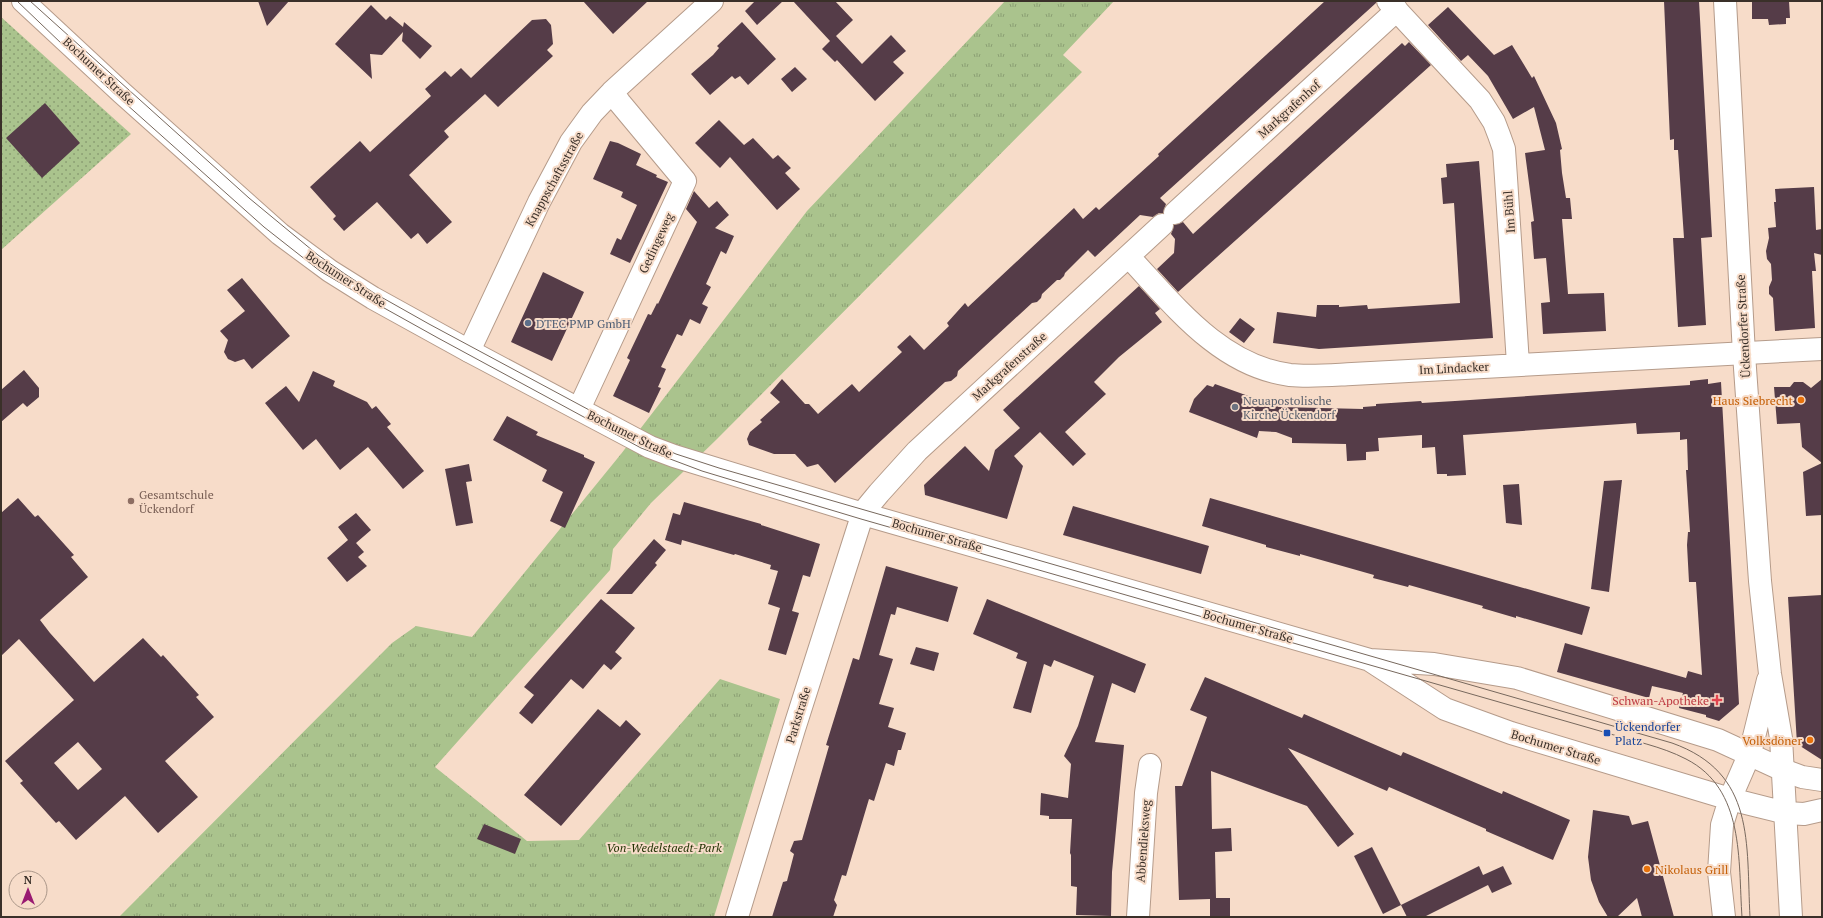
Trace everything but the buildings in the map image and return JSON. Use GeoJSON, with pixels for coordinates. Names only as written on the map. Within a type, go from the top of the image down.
{"type":"FeatureCollection","features":[{"type":"Feature","properties":{"kind":"main road","name":"Bochumer Straße"},"geometry":{"type":"LineString","coordinates":[[23,1],[122,93],[280,234],[330,271],[348,283],[469,351],[650,447],[674,456],[863,514],[1370,660],[1434,664],[1517,678],[1718,740],[1750,753],[1783,770],[1822,780]]}},
{"type":"Feature","properties":{"kind":"main road","name":"Knappschaftsstraße"},"geometry":{"type":"LineString","coordinates":[[469,351],[539,202],[571,142],[592,113],[612,92],[712,1]]}},
{"type":"Feature","properties":{"kind":"main road","name":"Ückendorfer Straße"},"geometry":{"type":"LineString","coordinates":[[1725,1],[1744,354],[1760,581],[1770,674],[1781,738],[1786,813]]}},
{"type":"Feature","properties":{"kind":"main road","name":"Markgrafenhof"},"geometry":{"type":"LineString","coordinates":[[1173,216],[1392,6],[1457,74]]}},
{"type":"Feature","properties":{"kind":"main road","name":"Im Bühl"},"geometry":{"type":"LineString","coordinates":[[1457,74],[1480,100],[1494,122],[1504,149],[1518,364]]}},
{"type":"Feature","properties":{"kind":"main road","name":"Gedingeweg"},"geometry":{"type":"LineString","coordinates":[[579,409],[684,181],[612,92]]}},
{"type":"Feature","properties":{"kind":"main road","name":"Markgrafenstraße"},"geometry":{"type":"LineString","coordinates":[[863,514],[896,473],[917,451],[1173,216]]}},
{"type":"Feature","properties":{"kind":"main road","name":"Im Lindacker"},"geometry":{"type":"LineString","coordinates":[[1129,257],[1190,323],[1232,355],[1268,370],[1298,376],[1822,349]]}},
{"type":"Feature","properties":{"kind":"main road","name":"Parkstraße"},"geometry":{"type":"LineString","coordinates":[[737,917],[794,729],[863,514]]}},
{"type":"Feature","properties":{"kind":"main road","name":"Bochumer Straße"},"geometry":{"type":"LineString","coordinates":[[1370,660],[1445,709],[1547,745],[1730,799]]}},
{"type":"Feature","properties":{"kind":"main road","name":"Ückendorfer Straße"},"geometry":{"type":"LineString","coordinates":[[1730,799],[1750,753],[1770,674]]}},
{"type":"Feature","properties":{"kind":"main road","name":"Abbendieksweg"},"geometry":{"type":"LineString","coordinates":[[1138,917],[1146,793],[1150,765]]}},
{"type":"Feature","properties":{"kind":"main road"},"geometry":{"type":"LineString","coordinates":[[1724,917],[1719,872],[1719,853],[1722,825],[1730,799],[1786,813],[1804,814],[1822,810]]}},
{"type":"Feature","properties":{"kind":"main road"},"geometry":{"type":"LineString","coordinates":[[1786,813],[1791,917]]}},
{"type":"Feature","properties":{"kind":"green space","name":"Von-Wedelstaedt-Park"},"geometry":{"type":"Polygon","coordinates":[[[1005,1],[1114,1],[1063,55],[1082,72],[717,439],[651,503],[613,549],[610,570],[435,767],[527,841],[579,840],[720,679],[780,699],[714,917],[119,917],[392,643],[416,626],[472,637],[621,454],[807,211],[1005,1]]]}},
{"type":"Feature","properties":{"kind":"green space"},"geometry":{"type":"Polygon","coordinates":[[[1,17],[131,134],[1,250],[1,17]]]}},
{"type":"Feature","properties":{"kind":"tram line"},"geometry":{"type":"LineString","coordinates":[[17,1],[107,87],[264,227],[320,271],[438,338],[641,448],[702,471],[861,519],[1647,744],[1686,759],[1705,772],[1719,788],[1729,807],[1735,828],[1738,850],[1742,917]]}},
{"type":"Feature","properties":{"kind":"tram line"},"geometry":{"type":"LineString","coordinates":[[30,1],[249,198],[318,255],[374,293],[647,441],[676,454],[719,468],[1672,743],[1699,756],[1719,772],[1733,792],[1741,814],[1746,837],[1750,917]]}},
{"type":"Feature","properties":{"kind":"place","name":"DTEC PMP GmbH"},"geometry":{"type":"Point","coordinates":[528,323]}},
{"type":"Feature","properties":{"kind":"place","name":"Haus Siebrecht"},"geometry":{"type":"Point","coordinates":[1801,400]}},
{"type":"Feature","properties":{"kind":"place","name":"Neuapostolische Kirche Ückendorf"},"geometry":{"type":"Point","coordinates":[1235,407]}},
{"type":"Feature","properties":{"kind":"place","name":"Gesamtschule Ückendorf"},"geometry":{"type":"Point","coordinates":[131,501]}},
{"type":"Feature","properties":{"kind":"place","name":"Schwan-Apotheke"},"geometry":{"type":"Point","coordinates":[1717,700]}},
{"type":"Feature","properties":{"kind":"place","name":"Ückendorfer Platz"},"geometry":{"type":"Point","coordinates":[1607,733]}},
{"type":"Feature","properties":{"kind":"place","name":"Volksdöner"},"geometry":{"type":"Point","coordinates":[1810,740]}},
{"type":"Feature","properties":{"kind":"place","name":"Nikolaus Grill"},"geometry":{"type":"Point","coordinates":[1647,869]}}]}
